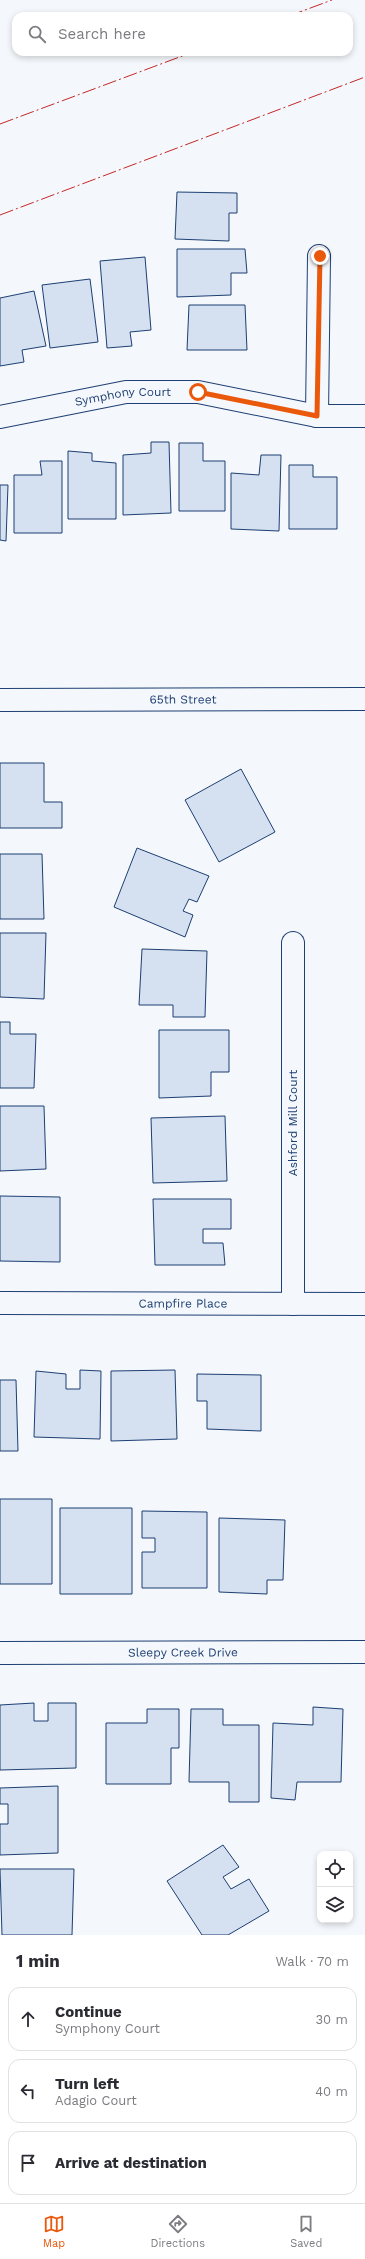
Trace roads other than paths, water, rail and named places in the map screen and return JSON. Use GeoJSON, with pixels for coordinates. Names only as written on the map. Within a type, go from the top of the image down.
{"type":"FeatureCollection","features":[{"type":"Feature","properties":{"kind":"street"},"geometry":{"type":"LineString","coordinates":[[317,416],[320,256]]}},
{"type":"Feature","properties":{"kind":"street","name":"Symphony Court"},"geometry":{"type":"LineString","coordinates":[[0,417],[126,392],[198,392],[317,416],[365,416]]}},
{"type":"Feature","properties":{"kind":"street","name":"65th Street"},"geometry":{"type":"LineString","coordinates":[[0,700],[365,699]]}},
{"type":"Feature","properties":{"kind":"street","name":"Ashford Mill Court"},"geometry":{"type":"LineString","coordinates":[[294,943],[294,1304]]}},
{"type":"Feature","properties":{"kind":"street","name":"Campfire Place"},"geometry":{"type":"LineString","coordinates":[[0,1303],[365,1304]]}},
{"type":"Feature","properties":{"kind":"street","name":"Sleepy Creek Drive"},"geometry":{"type":"LineString","coordinates":[[0,1653],[365,1652]]}}]}
